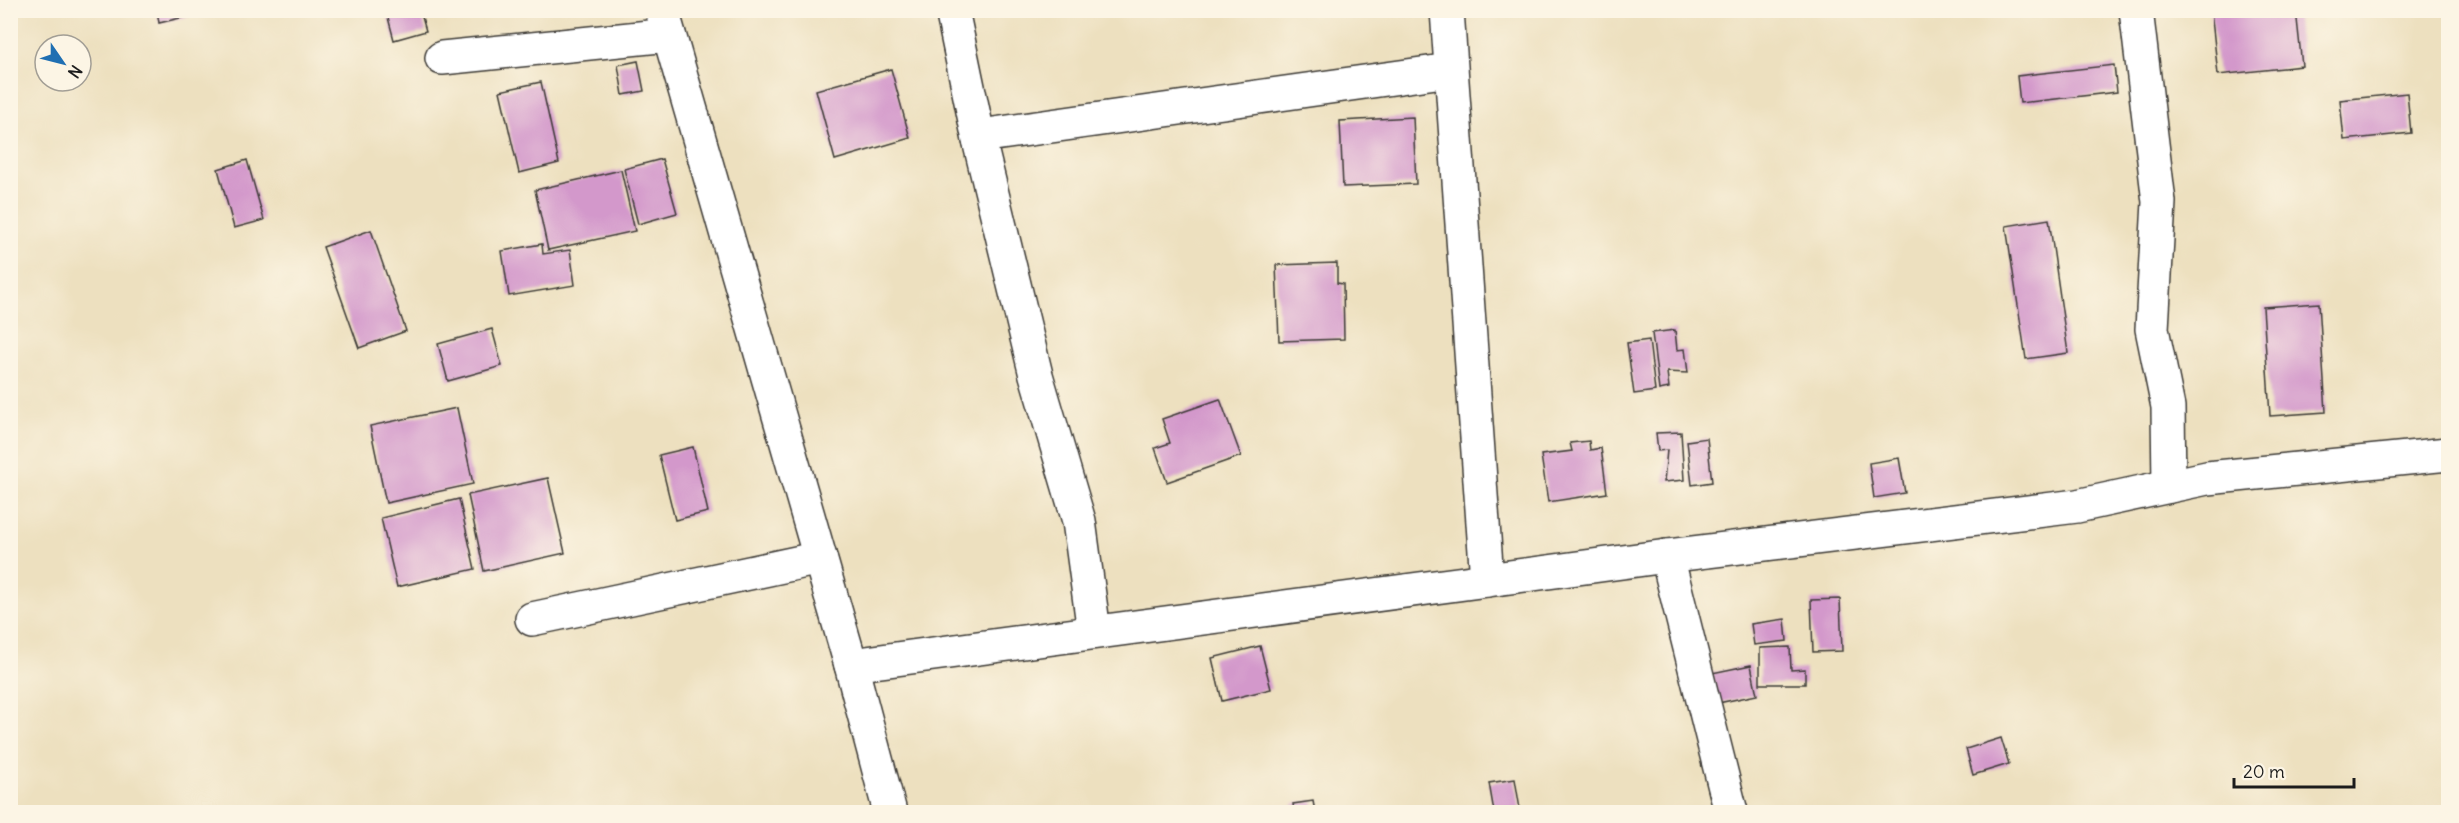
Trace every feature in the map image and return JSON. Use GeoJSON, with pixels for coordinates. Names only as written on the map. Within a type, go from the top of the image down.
{"type":"FeatureCollection","features":[{"type":"Feature","properties":{"kind":"street"},"geometry":{"type":"LineString","coordinates":[[952,10],[979,140],[1036,375],[1080,521],[1094,632]]}},
{"type":"Feature","properties":{"kind":"street"},"geometry":{"type":"LineString","coordinates":[[1448,10],[1450,70],[1487,580]]}},
{"type":"Feature","properties":{"kind":"street"},"geometry":{"type":"LineString","coordinates":[[2136,10],[2159,202],[2152,329],[2168,407],[2169,486]]}},
{"type":"Feature","properties":{"kind":"street"},"geometry":{"type":"LineString","coordinates":[[442,58],[666,23],[851,665],[890,813]]}},
{"type":"Feature","properties":{"kind":"street"},"geometry":{"type":"LineString","coordinates":[[979,140],[994,134],[1450,70]]}},
{"type":"Feature","properties":{"kind":"street"},"geometry":{"type":"LineString","coordinates":[[851,665],[1667,556],[2078,506],[2207,478],[2448,454]]}},
{"type":"Feature","properties":{"kind":"street"},"geometry":{"type":"LineString","coordinates":[[1667,556],[1731,813]]}},
{"type":"Feature","properties":{"kind":"street"},"geometry":{"type":"LineString","coordinates":[[532,619],[820,558]]}},
{"type":"Feature","properties":{"kind":"building"},"geometry":{"type":"Polygon","coordinates":[[[157,10],[210,10],[210,11],[159,23],[157,10]]]}},
{"type":"Feature","properties":{"kind":"building"},"geometry":{"type":"Polygon","coordinates":[[[386,10],[420,10],[426,31],[394,40],[386,10]]]}},
{"type":"Feature","properties":{"kind":"building"},"geometry":{"type":"Polygon","coordinates":[[[2211,10],[2296,10],[2302,66],[2218,75],[2211,10]]]}},
{"type":"Feature","properties":{"kind":"building"},"geometry":{"type":"Polygon","coordinates":[[[638,61],[644,91],[623,95],[618,65],[638,61]]]}},
{"type":"Feature","properties":{"kind":"building"},"geometry":{"type":"Polygon","coordinates":[[[2114,65],[2117,92],[2020,103],[2017,76],[2114,65]]]}},
{"type":"Feature","properties":{"kind":"building"},"geometry":{"type":"Polygon","coordinates":[[[891,69],[910,138],[835,160],[816,90],[891,69]]]}},
{"type":"Feature","properties":{"kind":"building"},"geometry":{"type":"Polygon","coordinates":[[[541,82],[559,163],[519,173],[500,91],[541,82]]]}},
{"type":"Feature","properties":{"kind":"building"},"geometry":{"type":"Polygon","coordinates":[[[2407,93],[2411,133],[2344,140],[2340,100],[2407,93]]]}},
{"type":"Feature","properties":{"kind":"building"},"geometry":{"type":"Polygon","coordinates":[[[1413,117],[1416,184],[1343,187],[1340,121],[1413,117]]]}},
{"type":"Feature","properties":{"kind":"building"},"geometry":{"type":"Polygon","coordinates":[[[662,159],[677,213],[638,224],[624,169],[662,159]]]}},
{"type":"Feature","properties":{"kind":"building"},"geometry":{"type":"Polygon","coordinates":[[[247,160],[264,220],[234,228],[218,169],[247,160]]]}},
{"type":"Feature","properties":{"kind":"building"},"geometry":{"type":"Polygon","coordinates":[[[621,170],[635,231],[548,250],[535,190],[621,170]]]}},
{"type":"Feature","properties":{"kind":"building"},"geometry":{"type":"Polygon","coordinates":[[[2049,219],[2068,353],[2026,359],[2006,226],[2049,219]]]}},
{"type":"Feature","properties":{"kind":"building"},"geometry":{"type":"Polygon","coordinates":[[[371,230],[406,331],[359,348],[323,247],[371,230]]]}},
{"type":"Feature","properties":{"kind":"building"},"geometry":{"type":"Polygon","coordinates":[[[542,244],[543,254],[570,250],[575,285],[509,296],[502,251],[542,244]]]}},
{"type":"Feature","properties":{"kind":"building"},"geometry":{"type":"Polygon","coordinates":[[[1337,263],[1337,283],[1343,284],[1344,339],[1279,341],[1276,265],[1337,263]]]}},
{"type":"Feature","properties":{"kind":"building"},"geometry":{"type":"Polygon","coordinates":[[[2319,303],[2326,412],[2270,416],[2263,307],[2319,303]]]}},
{"type":"Feature","properties":{"kind":"building"},"geometry":{"type":"Polygon","coordinates":[[[492,329],[502,366],[448,381],[438,344],[492,329]]]}},
{"type":"Feature","properties":{"kind":"building"},"geometry":{"type":"Polygon","coordinates":[[[1675,330],[1677,350],[1685,349],[1688,373],[1667,372],[1669,388],[1659,390],[1652,333],[1675,330]]]}},
{"type":"Feature","properties":{"kind":"building"},"geometry":{"type":"Polygon","coordinates":[[[1649,340],[1655,391],[1634,394],[1627,343],[1649,340]]]}},
{"type":"Feature","properties":{"kind":"building"},"geometry":{"type":"Polygon","coordinates":[[[1220,399],[1241,456],[1167,482],[1155,448],[1170,443],[1162,419],[1220,399]]]}},
{"type":"Feature","properties":{"kind":"building"},"geometry":{"type":"Polygon","coordinates":[[[457,408],[473,484],[386,503],[370,426],[457,408]]]}},
{"type":"Feature","properties":{"kind":"building"},"geometry":{"type":"Polygon","coordinates":[[[1681,432],[1684,480],[1664,482],[1667,450],[1658,451],[1656,433],[1681,432]]]}},
{"type":"Feature","properties":{"kind":"building"},"geometry":{"type":"Polygon","coordinates":[[[1707,438],[1712,482],[1692,485],[1687,441],[1707,438]]]}},
{"type":"Feature","properties":{"kind":"building"},"geometry":{"type":"Polygon","coordinates":[[[1589,441],[1590,450],[1601,448],[1607,493],[1548,502],[1541,455],[1572,451],[1570,443],[1589,441]]]}},
{"type":"Feature","properties":{"kind":"building"},"geometry":{"type":"Polygon","coordinates":[[[693,447],[708,512],[675,520],[659,455],[693,447]]]}},
{"type":"Feature","properties":{"kind":"building"},"geometry":{"type":"Polygon","coordinates":[[[1899,458],[1905,493],[1874,498],[1869,463],[1899,458]]]}},
{"type":"Feature","properties":{"kind":"building"},"geometry":{"type":"Polygon","coordinates":[[[548,478],[565,553],[484,571],[468,495],[548,478]]]}},
{"type":"Feature","properties":{"kind":"building"},"geometry":{"type":"Polygon","coordinates":[[[459,499],[475,569],[397,587],[381,518],[459,499]]]}},
{"type":"Feature","properties":{"kind":"building"},"geometry":{"type":"Polygon","coordinates":[[[1840,599],[1842,651],[1813,652],[1811,600],[1840,599]]]}},
{"type":"Feature","properties":{"kind":"building"},"geometry":{"type":"Polygon","coordinates":[[[1785,619],[1787,641],[1754,645],[1751,624],[1785,619]]]}},
{"type":"Feature","properties":{"kind":"building"},"geometry":{"type":"Polygon","coordinates":[[[1260,646],[1271,689],[1222,701],[1212,658],[1260,646]]]}},
{"type":"Feature","properties":{"kind":"building"},"geometry":{"type":"Polygon","coordinates":[[[1790,647],[1791,670],[1805,669],[1805,684],[1760,684],[1760,648],[1790,647]]]}},
{"type":"Feature","properties":{"kind":"building"},"geometry":{"type":"Polygon","coordinates":[[[1751,665],[1757,695],[1718,703],[1712,673],[1751,665]]]}},
{"type":"Feature","properties":{"kind":"building"},"geometry":{"type":"Polygon","coordinates":[[[2001,738],[2009,764],[1973,775],[1966,749],[2001,738]]]}},
{"type":"Feature","properties":{"kind":"building"},"geometry":{"type":"Polygon","coordinates":[[[1515,779],[1520,809],[1494,812],[1489,783],[1515,779]]]}},
{"type":"Feature","properties":{"kind":"building"},"geometry":{"type":"Polygon","coordinates":[[[1313,801],[1315,812],[1294,812],[1293,804],[1313,801]]]}}]}
